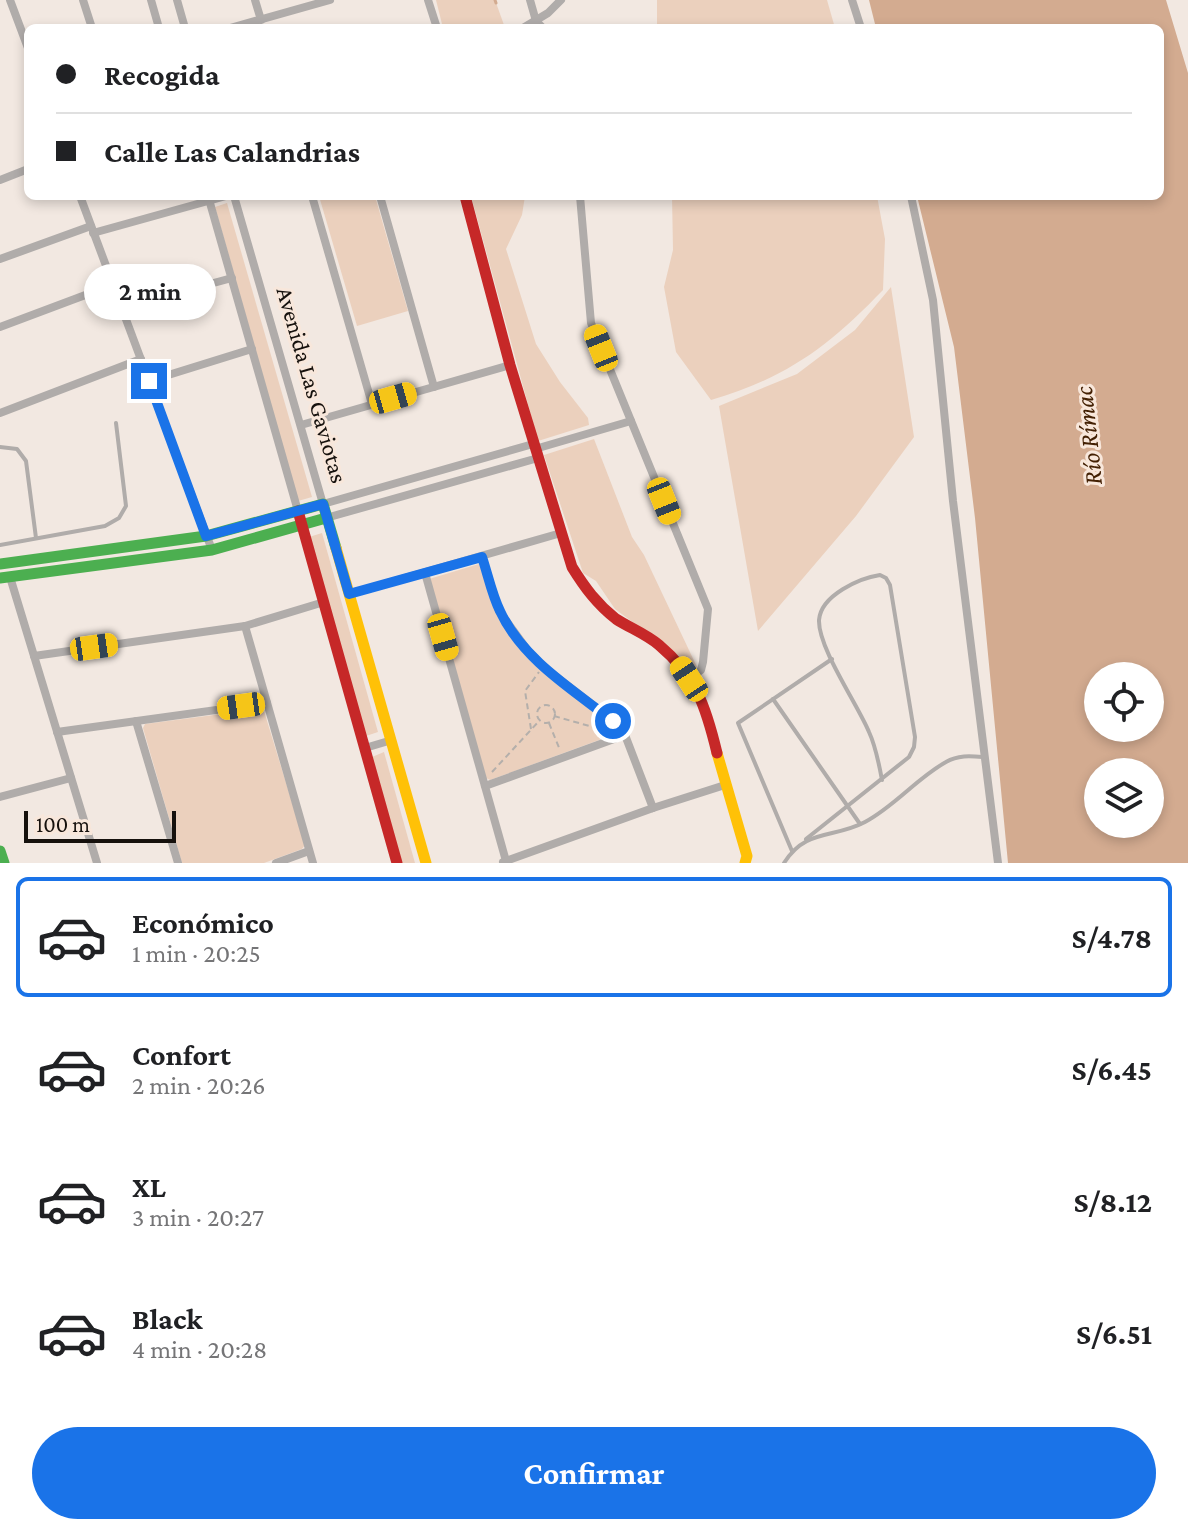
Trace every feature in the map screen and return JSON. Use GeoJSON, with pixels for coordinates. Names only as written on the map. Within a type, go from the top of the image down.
{"type":"FeatureCollection","features":[{"type":"Feature","properties":{"kind":"street"},"geometry":{"type":"LineString","coordinates":[[10,0],[24,37]]}},
{"type":"Feature","properties":{"kind":"street"},"geometry":{"type":"LineString","coordinates":[[83,0],[91,24]]}},
{"type":"Feature","properties":{"kind":"street"},"geometry":{"type":"LineString","coordinates":[[151,0],[158,24]]}},
{"type":"Feature","properties":{"kind":"street"},"geometry":{"type":"LineString","coordinates":[[177,0],[184,24]]}},
{"type":"Feature","properties":{"kind":"street"},"geometry":{"type":"LineString","coordinates":[[255,0],[261,20]]}},
{"type":"Feature","properties":{"kind":"street"},"geometry":{"type":"LineString","coordinates":[[246,24],[330,0]]}},
{"type":"Feature","properties":{"kind":"street"},"geometry":{"type":"LineString","coordinates":[[428,0],[436,24]]}},
{"type":"Feature","properties":{"kind":"street"},"geometry":{"type":"LineString","coordinates":[[530,0],[540,24]]}},
{"type":"Feature","properties":{"kind":"street"},"geometry":{"type":"LineString","coordinates":[[541,24],[561,0]]}},
{"type":"Feature","properties":{"kind":"street"},"geometry":{"type":"LineString","coordinates":[[852,0],[860,24]]}},
{"type":"Feature","properties":{"kind":"street"},"geometry":{"type":"LineString","coordinates":[[0,180],[24,171]]}},
{"type":"Feature","properties":{"kind":"street"},"geometry":{"type":"LineString","coordinates":[[81,200],[212,550]]}},
{"type":"Feature","properties":{"kind":"street"},"geometry":{"type":"LineString","coordinates":[[0,259],[92,229],[201,200]]}},
{"type":"Feature","properties":{"kind":"street","name":"Avenida Las Gaviotas"},"geometry":{"type":"LineString","coordinates":[[210,200],[397,863]]}},
{"type":"Feature","properties":{"kind":"street","name":"Avenida Las Gaviotas"},"geometry":{"type":"LineString","coordinates":[[235,200],[426,863]]}},
{"type":"Feature","properties":{"kind":"street"},"geometry":{"type":"LineString","coordinates":[[313,200],[372,404]]}},
{"type":"Feature","properties":{"kind":"street"},"geometry":{"type":"LineString","coordinates":[[381,200],[434,387]]}},
{"type":"Feature","properties":{"kind":"street"},"geometry":{"type":"LineString","coordinates":[[466,200],[510,365],[572,567],[589,595],[617,619],[657,643],[679,664],[706,706],[725,785],[747,856],[745,863]]}},
{"type":"Feature","properties":{"kind":"street"},"geometry":{"type":"LineString","coordinates":[[580,200],[591,323],[708,609],[701,670],[689,679]]}},
{"type":"Feature","properties":{"kind":"street"},"geometry":{"type":"LineString","coordinates":[[912,200],[933,300],[953,501],[998,863]]}},
{"type":"Feature","properties":{"kind":"street"},"geometry":{"type":"LineString","coordinates":[[121,308],[232,278]]}},
{"type":"Feature","properties":{"kind":"street"},"geometry":{"type":"LineString","coordinates":[[0,327],[112,285]]}},
{"type":"Feature","properties":{"kind":"street"},"geometry":{"type":"LineString","coordinates":[[149,381],[252,349]]}},
{"type":"Feature","properties":{"kind":"street"},"geometry":{"type":"LineString","coordinates":[[0,413],[141,359]]}},
{"type":"Feature","properties":{"kind":"street"},"geometry":{"type":"LineString","coordinates":[[301,425],[510,365]]}},
{"type":"Feature","properties":{"kind":"street"},"geometry":{"type":"LineString","coordinates":[[97,863],[34,656],[5,578],[212,550],[326,518],[631,421]]}},
{"type":"Feature","properties":{"kind":"street"},"geometry":{"type":"LineString","coordinates":[[0,564],[206,536],[535,450]]}},
{"type":"Feature","properties":{"kind":"street"},"geometry":{"type":"LineString","coordinates":[[349,594],[561,533]]}},
{"type":"Feature","properties":{"kind":"street"},"geometry":{"type":"LineString","coordinates":[[482,557],[499,611],[511,630],[545,668],[616,723],[625,735],[653,808]]}},
{"type":"Feature","properties":{"kind":"street"},"geometry":{"type":"LineString","coordinates":[[425,573],[504,862],[725,785]]}},
{"type":"Feature","properties":{"kind":"street"},"geometry":{"type":"LineString","coordinates":[[34,656],[245,626],[324,602]]}},
{"type":"Feature","properties":{"kind":"street"},"geometry":{"type":"LineString","coordinates":[[245,626],[313,863]]}},
{"type":"Feature","properties":{"kind":"street"},"geometry":{"type":"LineString","coordinates":[[57,732],[267,703]]}},
{"type":"Feature","properties":{"kind":"street"},"geometry":{"type":"LineString","coordinates":[[136,721],[178,863]]}},
{"type":"Feature","properties":{"kind":"street"},"geometry":{"type":"LineString","coordinates":[[485,786],[625,735]]}},
{"type":"Feature","properties":{"kind":"street"},"geometry":{"type":"LineString","coordinates":[[365,748],[392,740]]}},
{"type":"Feature","properties":{"kind":"street"},"geometry":{"type":"LineString","coordinates":[[0,797],[71,778]]}},
{"type":"Feature","properties":{"kind":"street"},"geometry":{"type":"LineString","coordinates":[[0,851],[4,863]]}},
{"type":"Feature","properties":{"kind":"street"},"geometry":{"type":"LineString","coordinates":[[276,863],[309,851]]}},
{"type":"Feature","properties":{"kind":"lane"},"geometry":{"type":"LineString","coordinates":[[0,545],[105,526],[119,518],[126,506],[116,423]]}},
{"type":"Feature","properties":{"kind":"lane"},"geometry":{"type":"LineString","coordinates":[[0,447],[17,449],[26,461],[36,538]]}},
{"type":"Feature","properties":{"kind":"lane"},"geometry":{"type":"LineString","coordinates":[[784,863],[806,839],[882,780],[909,757],[914,747],[915,737],[890,585],[880,575],[870,577],[828,601],[819,619],[820,630],[832,659],[870,733],[882,780]]}},
{"type":"Feature","properties":{"kind":"lane"},"geometry":{"type":"LineString","coordinates":[[792,851],[738,723],[832,659]]}},
{"type":"Feature","properties":{"kind":"lane"},"geometry":{"type":"LineString","coordinates":[[773,699],[860,824]]}},
{"type":"Feature","properties":{"kind":"lane"},"geometry":{"type":"LineString","coordinates":[[806,839],[860,824],[945,762],[964,756],[985,757]]}},
{"type":"Feature","properties":{"kind":"path"},"geometry":{"type":"LineString","coordinates":[[531,730],[525,691],[539,672]]}},
{"type":"Feature","properties":{"kind":"path"},"geometry":{"type":"LineString","coordinates":[[540,720],[537,711],[545,705],[553,710],[554,716],[549,722]]}},
{"type":"Feature","properties":{"kind":"path"},"geometry":{"type":"LineString","coordinates":[[554,716],[609,731]]}},
{"type":"Feature","properties":{"kind":"path"},"geometry":{"type":"LineString","coordinates":[[488,775],[540,720]]}},
{"type":"Feature","properties":{"kind":"path"},"geometry":{"type":"LineString","coordinates":[[540,720],[549,722]]}},
{"type":"Feature","properties":{"kind":"path"},"geometry":{"type":"LineString","coordinates":[[549,722],[560,751]]}},
{"type":"Feature","properties":{"kind":"shaded area"},"geometry":{"type":"Polygon","coordinates":[[[436,0],[495,0],[504,24],[442,24],[436,0]]]}},
{"type":"Feature","properties":{"kind":"shaded area"},"geometry":{"type":"Polygon","coordinates":[[[657,0],[827,0],[834,24],[657,24],[657,0]]]}},
{"type":"Feature","properties":{"kind":"shaded area"},"geometry":{"type":"Polygon","coordinates":[[[320,200],[376,200],[408,311],[357,326],[320,200]]]}},
{"type":"Feature","properties":{"kind":"shaded area"},"geometry":{"type":"Polygon","coordinates":[[[472,200],[524,200],[522,215],[506,249],[536,344],[588,418],[589,425],[538,441],[472,200]]]}},
{"type":"Feature","properties":{"kind":"shaded area"},"geometry":{"type":"Polygon","coordinates":[[[672,200],[878,200],[885,239],[883,290],[844,328],[805,358],[763,381],[711,400],[676,352],[664,287],[673,250],[672,200]]]}},
{"type":"Feature","properties":{"kind":"shaded area"},"geometry":{"type":"Polygon","coordinates":[[[227,203],[312,497],[298,501],[215,207],[227,203]]]}},
{"type":"Feature","properties":{"kind":"shaded area"},"geometry":{"type":"Polygon","coordinates":[[[891,287],[914,437],[856,516],[758,631],[719,406],[797,374],[855,330],[891,287]]]}},
{"type":"Feature","properties":{"kind":"shaded area"},"geometry":{"type":"Polygon","coordinates":[[[594,439],[632,537],[644,555],[697,667],[689,673],[658,641],[615,609],[596,581],[583,573],[544,455],[594,439]]]}},
{"type":"Feature","properties":{"kind":"shaded area"},"geometry":{"type":"Polygon","coordinates":[[[322,533],[378,732],[366,736],[309,537],[322,533]]]}},
{"type":"Feature","properties":{"kind":"shaded area"},"geometry":{"type":"Polygon","coordinates":[[[479,564],[500,620],[514,642],[552,680],[609,723],[613,732],[610,736],[490,780],[486,778],[429,579],[479,564]]]}},
{"type":"Feature","properties":{"kind":"shaded area"},"geometry":{"type":"Polygon","coordinates":[[[260,709],[264,711],[305,845],[302,849],[264,863],[182,863],[143,728],[145,724],[260,709]]]}},
{"type":"Feature","properties":{"kind":"shaded area"},"geometry":{"type":"Polygon","coordinates":[[[384,752],[415,863],[402,863],[372,757],[384,752]]]}},
{"type":"Feature","properties":{"kind":"water","name":"Río Rímac"},"geometry":{"type":"Polygon","coordinates":[[[869,0],[1166,0],[1188,73],[1188,863],[1008,863],[975,518],[954,347],[918,200],[1164,200],[1164,24],[875,24],[869,0]]]}},
{"type":"Feature","properties":{"kind":"traffic: fast"},"geometry":{"type":"LineString","coordinates":[[0,564],[206,536],[323,504],[336,548]]}},
{"type":"Feature","properties":{"kind":"traffic: fast"},"geometry":{"type":"LineString","coordinates":[[0,578],[212,550],[326,518]]}},
{"type":"Feature","properties":{"kind":"traffic: fast"},"geometry":{"type":"LineString","coordinates":[[0,851],[4,863]]}},
{"type":"Feature","properties":{"kind":"traffic: slow"},"geometry":{"type":"LineString","coordinates":[[336,548],[426,863]]}},
{"type":"Feature","properties":{"kind":"traffic: slow"},"geometry":{"type":"LineString","coordinates":[[717,753],[747,856],[745,863]]}},
{"type":"Feature","properties":{"kind":"traffic: jam"},"geometry":{"type":"LineString","coordinates":[[466,200],[510,365],[572,567],[609,613],[654,641],[682,668],[704,707],[717,753]]}},
{"type":"Feature","properties":{"kind":"traffic: jam"},"geometry":{"type":"LineString","coordinates":[[298,511],[397,863]]}},
{"type":"Feature","properties":{"kind":"route"},"geometry":{"type":"LineString","coordinates":[[149,381],[206,536],[323,504],[349,594],[482,557],[499,611],[511,630],[545,668],[613,721]]}}]}
